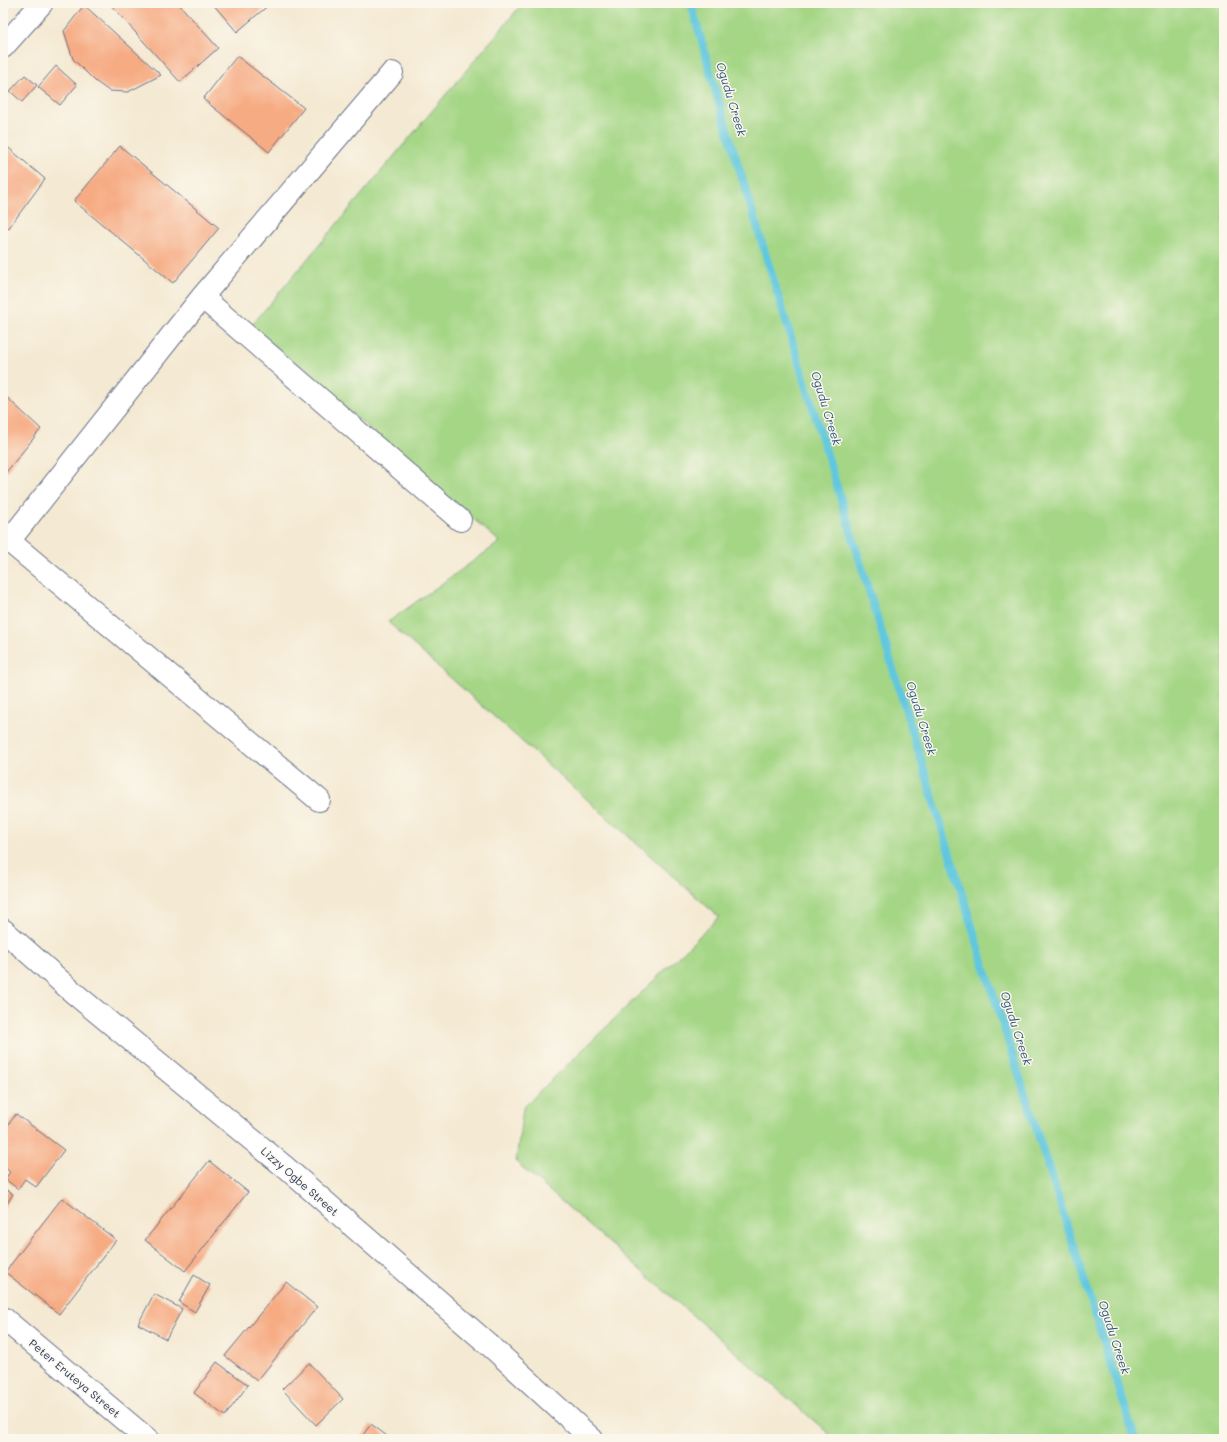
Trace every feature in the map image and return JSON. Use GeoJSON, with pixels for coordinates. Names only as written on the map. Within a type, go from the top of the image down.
{"type":"FeatureCollection","features":[{"type":"Feature","properties":{"kind":"street"},"geometry":{"type":"LineString","coordinates":[[3,47],[42,3]]}},
{"type":"Feature","properties":{"kind":"street"},"geometry":{"type":"LineString","coordinates":[[319,800],[6,539],[202,298],[392,73]]}},
{"type":"Feature","properties":{"kind":"street"},"geometry":{"type":"LineString","coordinates":[[202,298],[460,520]]}},
{"type":"Feature","properties":{"kind":"street","name":"Lizzy Ogbe Street"},"geometry":{"type":"LineString","coordinates":[[3,930],[75,994],[285,1167],[495,1350],[592,1439]]}},
{"type":"Feature","properties":{"kind":"street","name":"Peter Eruteya Street"},"geometry":{"type":"LineString","coordinates":[[3,1318],[147,1439]]}},
{"type":"Feature","properties":{"kind":"green space"},"geometry":{"type":"Polygon","coordinates":[[[523,3],[1224,3],[1224,1439],[835,1439],[516,1162],[523,1108],[719,917],[388,622],[500,542],[251,326],[523,3]]]}},
{"type":"Feature","properties":{"kind":"building"},"geometry":{"type":"Polygon","coordinates":[[[109,3],[178,3],[218,48],[180,82],[109,3]]]}},
{"type":"Feature","properties":{"kind":"building"},"geometry":{"type":"Polygon","coordinates":[[[212,3],[271,3],[237,32],[212,3]]]}},
{"type":"Feature","properties":{"kind":"building"},"geometry":{"type":"Polygon","coordinates":[[[84,5],[161,75],[128,92],[109,91],[95,81],[73,59],[64,31],[84,5]]]}},
{"type":"Feature","properties":{"kind":"building"},"geometry":{"type":"Polygon","coordinates":[[[237,56],[304,108],[269,152],[203,99],[237,56]]]}},
{"type":"Feature","properties":{"kind":"building"},"geometry":{"type":"Polygon","coordinates":[[[56,66],[77,85],[60,105],[38,87],[56,66]]]}},
{"type":"Feature","properties":{"kind":"building"},"geometry":{"type":"Polygon","coordinates":[[[25,75],[37,85],[22,102],[10,91],[25,75]]]}},
{"type":"Feature","properties":{"kind":"building"},"geometry":{"type":"Polygon","coordinates":[[[3,143],[45,179],[8,229],[3,224],[3,143]]]}},
{"type":"Feature","properties":{"kind":"building"},"geometry":{"type":"Polygon","coordinates":[[[120,146],[219,228],[173,283],[74,201],[120,146]]]}},
{"type":"Feature","properties":{"kind":"building"},"geometry":{"type":"Polygon","coordinates":[[[3,394],[41,429],[3,476],[3,394]]]}},
{"type":"Feature","properties":{"kind":"building"},"geometry":{"type":"Polygon","coordinates":[[[16,1114],[64,1150],[36,1187],[25,1179],[18,1189],[5,1179],[10,1172],[3,1166],[3,1132],[16,1114]]]}},
{"type":"Feature","properties":{"kind":"building"},"geometry":{"type":"Polygon","coordinates":[[[209,1161],[248,1192],[185,1271],[145,1240],[209,1161]]]}},
{"type":"Feature","properties":{"kind":"building"},"geometry":{"type":"Polygon","coordinates":[[[3,1188],[13,1194],[3,1210],[3,1188]]]}},
{"type":"Feature","properties":{"kind":"building"},"geometry":{"type":"Polygon","coordinates":[[[62,1198],[116,1240],[59,1314],[5,1272],[62,1198]]]}},
{"type":"Feature","properties":{"kind":"building"},"geometry":{"type":"Polygon","coordinates":[[[194,1275],[210,1285],[195,1312],[179,1302],[194,1275]]]}},
{"type":"Feature","properties":{"kind":"building"},"geometry":{"type":"Polygon","coordinates":[[[286,1282],[317,1307],[257,1381],[225,1356],[286,1282]]]}},
{"type":"Feature","properties":{"kind":"building"},"geometry":{"type":"Polygon","coordinates":[[[154,1294],[182,1309],[166,1339],[138,1324],[154,1294]]]}},
{"type":"Feature","properties":{"kind":"building"},"geometry":{"type":"Polygon","coordinates":[[[217,1362],[248,1385],[225,1416],[194,1393],[217,1362]]]}},
{"type":"Feature","properties":{"kind":"building"},"geometry":{"type":"Polygon","coordinates":[[[309,1363],[343,1399],[316,1425],[282,1389],[309,1363]]]}},
{"type":"Feature","properties":{"kind":"building"},"geometry":{"type":"Polygon","coordinates":[[[371,1424],[391,1439],[360,1439],[371,1424]]]}},
{"type":"Feature","properties":{"kind":"waterway","name":"Ogudu Creek"},"geometry":{"type":"LineString","coordinates":[[691,3],[716,93],[984,965],[1135,1439]]}}]}
